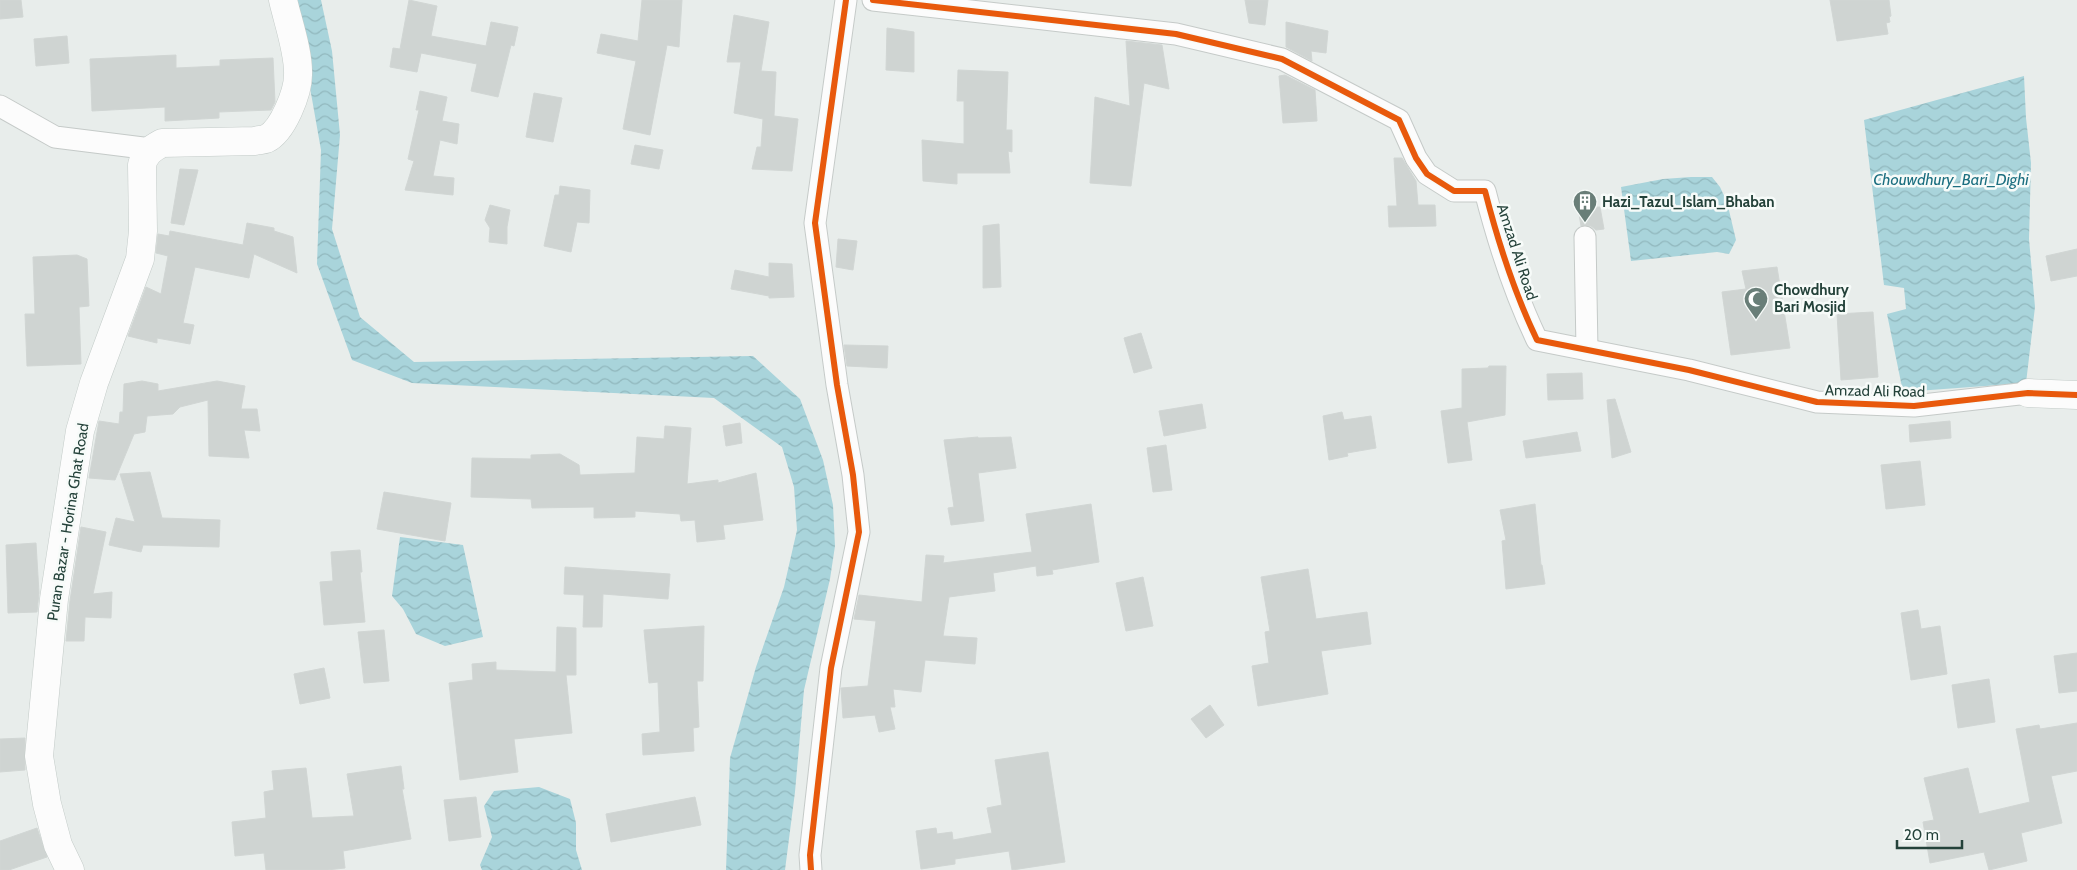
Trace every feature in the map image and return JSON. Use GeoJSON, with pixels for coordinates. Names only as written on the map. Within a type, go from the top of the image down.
{"type":"FeatureCollection","features":[{"type":"Feature","properties":{"kind":"main road"},"geometry":{"type":"LineString","coordinates":[[151,149],[162,144],[255,141],[267,139],[276,130],[286,116],[298,76],[296,58],[283,0]]}},
{"type":"Feature","properties":{"kind":"main road","name":"Puran Bazar - Horina Ghat Road"},"geometry":{"type":"LineString","coordinates":[[70,870],[58,845],[47,804],[39,756],[54,598],[80,431],[94,383],[140,259],[143,231],[142,165],[144,156],[151,149]]}},
{"type":"Feature","properties":{"kind":"main road"},"geometry":{"type":"LineString","coordinates":[[2028,393],[2077,395]]}},
{"type":"Feature","properties":{"kind":"street"},"geometry":{"type":"LineString","coordinates":[[810,870],[830,668],[858,532],[853,475],[837,385],[815,224],[846,0]]}},
{"type":"Feature","properties":{"kind":"street","name":"Amzad Ali Road"},"geometry":{"type":"LineString","coordinates":[[873,0],[1176,34],[1282,59],[1399,120],[1416,158],[1427,174],[1454,191],[1485,191],[1501,253],[1526,318],[1537,340],[1689,370],[1817,402],[1914,406],[2028,393]]}},
{"type":"Feature","properties":{"kind":"street"},"geometry":{"type":"LineString","coordinates":[[0,106],[55,136],[151,149]]}},
{"type":"Feature","properties":{"kind":"street"},"geometry":{"type":"LineString","coordinates":[[1586,237],[1587,350]]}},
{"type":"Feature","properties":{"kind":"water"},"geometry":{"type":"Polygon","coordinates":[[[291,0],[321,0],[332,51],[340,135],[332,229],[360,317],[414,362],[753,356],[800,399],[823,460],[833,505],[835,546],[830,579],[804,690],[795,792],[785,870],[726,870],[730,758],[756,667],[784,587],[797,530],[794,487],[782,447],[714,398],[412,383],[352,360],[317,264],[321,150],[303,48],[291,0]]]}},
{"type":"Feature","properties":{"kind":"water","name":"Chouwdhury_Bari_Dighi"},"geometry":{"type":"Polygon","coordinates":[[[2024,76],[2031,163],[2029,239],[2035,307],[2026,383],[1903,392],[1887,314],[1906,309],[1904,288],[1884,285],[1864,120],[2024,76]]]}},
{"type":"Feature","properties":{"kind":"water"},"geometry":{"type":"Polygon","coordinates":[[[1712,177],[1720,187],[1727,202],[1736,240],[1729,254],[1717,252],[1631,261],[1621,187],[1663,179],[1712,177]]]}},
{"type":"Feature","properties":{"kind":"water"},"geometry":{"type":"Polygon","coordinates":[[[400,537],[463,545],[483,637],[445,646],[416,634],[403,609],[392,596],[400,537]]]}},
{"type":"Feature","properties":{"kind":"water"},"geometry":{"type":"Polygon","coordinates":[[[539,787],[570,799],[576,823],[576,850],[582,870],[482,870],[480,865],[492,837],[484,806],[494,791],[539,787]]]}},
{"type":"Feature","properties":{"kind":"building"},"geometry":{"type":"Polygon","coordinates":[[[0,0],[21,0],[23,17],[0,19],[0,0]]]}},
{"type":"Feature","properties":{"kind":"building"},"geometry":{"type":"Polygon","coordinates":[[[409,0],[437,6],[431,36],[486,46],[491,22],[518,27],[514,46],[511,45],[498,97],[471,91],[477,64],[421,53],[417,72],[390,67],[393,48],[400,49],[409,0]]]}},
{"type":"Feature","properties":{"kind":"building"},"geometry":{"type":"Polygon","coordinates":[[[642,0],[682,0],[679,47],[667,45],[650,135],[623,129],[636,61],[597,53],[601,34],[638,41],[642,0]]]}},
{"type":"Feature","properties":{"kind":"building"},"geometry":{"type":"Polygon","coordinates":[[[1245,0],[1268,0],[1265,25],[1249,23],[1245,0]]]}},
{"type":"Feature","properties":{"kind":"building"},"geometry":{"type":"Polygon","coordinates":[[[1830,0],[1889,0],[1891,16],[1889,17],[1890,22],[1886,23],[1888,34],[1837,41],[1830,0]]]}},
{"type":"Feature","properties":{"kind":"building"},"geometry":{"type":"Polygon","coordinates":[[[734,15],[769,22],[761,71],[776,72],[774,116],[798,119],[792,171],[752,169],[757,147],[761,147],[763,119],[734,113],[741,62],[727,62],[734,15]]]}},
{"type":"Feature","properties":{"kind":"building"},"geometry":{"type":"Polygon","coordinates":[[[1286,22],[1328,31],[1326,53],[1311,51],[1312,61],[1286,47],[1286,22]]]}},
{"type":"Feature","properties":{"kind":"building"},"geometry":{"type":"Polygon","coordinates":[[[887,28],[914,32],[914,72],[886,70],[887,28]]]}},
{"type":"Feature","properties":{"kind":"building"},"geometry":{"type":"Polygon","coordinates":[[[67,36],[69,63],[36,66],[34,39],[67,36]]]}},
{"type":"Feature","properties":{"kind":"building"},"geometry":{"type":"Polygon","coordinates":[[[1126,41],[1162,45],[1169,89],[1144,83],[1131,186],[1090,183],[1095,97],[1130,106],[1126,41]]]}},
{"type":"Feature","properties":{"kind":"building"},"geometry":{"type":"Polygon","coordinates":[[[176,55],[176,68],[220,66],[220,60],[273,58],[275,102],[271,110],[219,112],[219,118],[165,121],[165,107],[92,111],[90,59],[176,55]]]}},
{"type":"Feature","properties":{"kind":"building"},"geometry":{"type":"Polygon","coordinates":[[[958,70],[1008,72],[1006,130],[1012,130],[1012,152],[1008,151],[1010,173],[957,173],[957,184],[923,181],[922,140],[964,144],[964,101],[957,101],[958,70]]]}},
{"type":"Feature","properties":{"kind":"building"},"geometry":{"type":"Polygon","coordinates":[[[1285,75],[1315,90],[1317,121],[1283,123],[1279,76],[1285,75]]]}},
{"type":"Feature","properties":{"kind":"building"},"geometry":{"type":"Polygon","coordinates":[[[420,91],[447,97],[442,121],[459,124],[457,144],[440,140],[433,176],[454,178],[453,195],[405,190],[414,161],[408,159],[419,110],[416,110],[420,91]]]}},
{"type":"Feature","properties":{"kind":"building"},"geometry":{"type":"Polygon","coordinates":[[[534,93],[562,98],[553,142],[526,137],[534,93]]]}},
{"type":"Feature","properties":{"kind":"building"},"geometry":{"type":"Polygon","coordinates":[[[635,145],[663,150],[659,169],[631,164],[635,145]]]}},
{"type":"Feature","properties":{"kind":"building"},"geometry":{"type":"Polygon","coordinates":[[[1394,158],[1402,158],[1416,181],[1418,205],[1435,205],[1436,226],[1389,227],[1388,206],[1397,206],[1394,158]]]}},
{"type":"Feature","properties":{"kind":"building"},"geometry":{"type":"Polygon","coordinates":[[[180,169],[198,170],[184,225],[171,223],[180,169]]]}},
{"type":"Feature","properties":{"kind":"building"},"geometry":{"type":"Polygon","coordinates":[[[560,186],[590,190],[589,223],[577,222],[571,252],[544,246],[555,195],[559,195],[560,186]]]}},
{"type":"Feature","properties":{"kind":"building"},"geometry":{"type":"Polygon","coordinates":[[[490,205],[510,210],[507,244],[489,242],[490,228],[485,220],[490,205]]]}},
{"type":"Feature","properties":{"kind":"building","name":"Hazi_Tazul_Islam_Bhaban"},"geometry":{"type":"Polygon","coordinates":[[[1600,207],[1604,229],[1596,230],[1591,226],[1581,226],[1578,208],[1600,207]]]}},
{"type":"Feature","properties":{"kind":"building"},"geometry":{"type":"Polygon","coordinates":[[[247,223],[274,228],[274,231],[293,237],[297,273],[254,254],[249,278],[195,267],[183,323],[194,325],[190,344],[157,338],[157,343],[128,336],[146,287],[161,294],[168,256],[156,253],[158,234],[169,236],[170,231],[243,245],[247,223]]]}},
{"type":"Feature","properties":{"kind":"building"},"geometry":{"type":"Polygon","coordinates":[[[999,224],[1001,287],[983,288],[983,226],[999,224]]]}},
{"type":"Feature","properties":{"kind":"building"},"geometry":{"type":"Polygon","coordinates":[[[838,239],[857,241],[853,270],[836,267],[838,239]]]}},
{"type":"Feature","properties":{"kind":"building"},"geometry":{"type":"Polygon","coordinates":[[[2077,249],[2077,276],[2051,281],[2046,256],[2077,249]]]}},
{"type":"Feature","properties":{"kind":"building"},"geometry":{"type":"Polygon","coordinates":[[[77,255],[87,259],[89,306],[79,307],[81,364],[27,366],[25,314],[35,314],[33,257],[77,255]]]}},
{"type":"Feature","properties":{"kind":"building"},"geometry":{"type":"Polygon","coordinates":[[[769,263],[792,264],[794,297],[769,298],[769,296],[731,289],[735,270],[769,277],[769,263]]]}},
{"type":"Feature","properties":{"kind":"building","name":"Chowdhury Bari Mosjid"},"geometry":{"type":"Polygon","coordinates":[[[1777,267],[1790,348],[1731,355],[1722,292],[1746,289],[1742,271],[1777,267]]]}},
{"type":"Feature","properties":{"kind":"building"},"geometry":{"type":"Polygon","coordinates":[[[1873,312],[1878,377],[1841,380],[1837,314],[1873,312]]]}},
{"type":"Feature","properties":{"kind":"building"},"geometry":{"type":"Polygon","coordinates":[[[1141,333],[1152,368],[1134,373],[1124,338],[1141,333]]]}},
{"type":"Feature","properties":{"kind":"building"},"geometry":{"type":"Polygon","coordinates":[[[844,345],[888,346],[887,368],[847,366],[844,345]]]}},
{"type":"Feature","properties":{"kind":"building"},"geometry":{"type":"Polygon","coordinates":[[[1489,366],[1506,366],[1505,415],[1467,422],[1472,460],[1448,463],[1441,411],[1462,408],[1462,369],[1488,368],[1489,366]]]}},
{"type":"Feature","properties":{"kind":"building"},"geometry":{"type":"Polygon","coordinates":[[[1582,373],[1583,399],[1548,400],[1547,374],[1582,373]]]}},
{"type":"Feature","properties":{"kind":"building"},"geometry":{"type":"Polygon","coordinates":[[[142,381],[158,384],[158,391],[217,381],[245,386],[241,409],[257,409],[260,431],[244,430],[249,458],[209,456],[208,400],[180,407],[173,414],[147,416],[145,432],[134,434],[115,480],[89,478],[99,421],[119,424],[120,412],[123,412],[124,384],[142,381]]]}},
{"type":"Feature","properties":{"kind":"building"},"geometry":{"type":"Polygon","coordinates":[[[1615,399],[1631,452],[1612,458],[1607,400],[1615,399]]]}},
{"type":"Feature","properties":{"kind":"building"},"geometry":{"type":"Polygon","coordinates":[[[1202,404],[1206,428],[1164,436],[1159,411],[1202,404]]]}},
{"type":"Feature","properties":{"kind":"building"},"geometry":{"type":"Polygon","coordinates":[[[1342,412],[1344,420],[1371,416],[1376,448],[1347,453],[1348,456],[1329,460],[1323,416],[1342,412]]]}},
{"type":"Feature","properties":{"kind":"building"},"geometry":{"type":"Polygon","coordinates":[[[1950,421],[1951,438],[1910,442],[1909,425],[1950,421]]]}},
{"type":"Feature","properties":{"kind":"building"},"geometry":{"type":"Polygon","coordinates":[[[740,423],[742,443],[726,446],[723,426],[740,423]]]}},
{"type":"Feature","properties":{"kind":"building"},"geometry":{"type":"Polygon","coordinates":[[[665,426],[691,428],[687,484],[718,480],[718,483],[756,473],[763,520],[723,525],[725,539],[697,542],[695,520],[681,521],[680,514],[635,511],[635,517],[594,518],[594,507],[532,508],[531,499],[471,497],[472,458],[531,459],[531,455],[560,454],[579,465],[580,475],[635,473],[637,437],[664,439],[665,426]]]}},
{"type":"Feature","properties":{"kind":"building"},"geometry":{"type":"Polygon","coordinates":[[[1577,432],[1581,451],[1526,458],[1523,441],[1577,432]]]}},
{"type":"Feature","properties":{"kind":"building"},"geometry":{"type":"Polygon","coordinates":[[[1011,437],[1016,468],[978,473],[984,521],[951,525],[948,508],[954,507],[944,440],[1011,437]]]}},
{"type":"Feature","properties":{"kind":"building"},"geometry":{"type":"Polygon","coordinates":[[[1166,445],[1172,490],[1153,492],[1147,448],[1166,445]]]}},
{"type":"Feature","properties":{"kind":"building"},"geometry":{"type":"Polygon","coordinates":[[[1920,461],[1925,505],[1886,509],[1881,465],[1920,461]]]}},
{"type":"Feature","properties":{"kind":"building"},"geometry":{"type":"Polygon","coordinates":[[[150,472],[162,518],[220,520],[219,547],[143,545],[141,552],[109,545],[116,518],[135,522],[120,474],[150,472]]]}},
{"type":"Feature","properties":{"kind":"building"},"geometry":{"type":"Polygon","coordinates":[[[384,492],[451,503],[445,541],[377,529],[384,492]]]}},
{"type":"Feature","properties":{"kind":"building"},"geometry":{"type":"Polygon","coordinates":[[[1091,504],[1099,562],[1052,570],[1053,574],[1037,576],[1036,566],[993,573],[995,591],[949,597],[943,636],[977,638],[975,664],[925,660],[921,692],[893,689],[895,707],[890,707],[895,729],[879,732],[875,715],[843,718],[841,688],[868,686],[876,621],[854,619],[859,595],[922,602],[926,555],[944,556],[943,563],[1032,552],[1026,514],[1091,504]]]}},
{"type":"Feature","properties":{"kind":"building"},"geometry":{"type":"Polygon","coordinates":[[[1535,504],[1541,565],[1545,584],[1506,589],[1502,541],[1506,540],[1500,510],[1535,504]]]}},
{"type":"Feature","properties":{"kind":"building"},"geometry":{"type":"Polygon","coordinates":[[[81,527],[106,532],[93,594],[112,592],[111,618],[85,617],[84,641],[66,641],[70,601],[81,527]]]}},
{"type":"Feature","properties":{"kind":"building"},"geometry":{"type":"Polygon","coordinates":[[[36,543],[39,593],[37,612],[8,613],[6,545],[36,543]]]}},
{"type":"Feature","properties":{"kind":"building"},"geometry":{"type":"Polygon","coordinates":[[[360,550],[362,572],[360,572],[365,622],[324,625],[320,582],[333,581],[331,552],[360,550]]]}},
{"type":"Feature","properties":{"kind":"building"},"geometry":{"type":"Polygon","coordinates":[[[565,567],[670,574],[668,599],[603,594],[602,627],[583,627],[584,595],[564,594],[565,567]]]}},
{"type":"Feature","properties":{"kind":"building"},"geometry":{"type":"Polygon","coordinates":[[[1308,569],[1316,619],[1367,612],[1371,644],[1321,651],[1328,694],[1258,706],[1252,666],[1269,663],[1265,632],[1270,631],[1261,577],[1308,569]]]}},
{"type":"Feature","properties":{"kind":"building"},"geometry":{"type":"Polygon","coordinates":[[[1143,577],[1153,626],[1126,631],[1116,583],[1143,577]]]}},
{"type":"Feature","properties":{"kind":"building"},"geometry":{"type":"Polygon","coordinates":[[[1918,610],[1921,629],[1940,626],[1947,674],[1911,680],[1901,613],[1918,610]]]}},
{"type":"Feature","properties":{"kind":"building"},"geometry":{"type":"Polygon","coordinates":[[[704,626],[703,681],[697,681],[699,727],[693,728],[694,751],[643,755],[642,734],[660,732],[658,682],[649,683],[644,630],[704,626]]]}},
{"type":"Feature","properties":{"kind":"building"},"geometry":{"type":"Polygon","coordinates":[[[557,627],[576,628],[576,675],[566,675],[572,733],[514,739],[518,772],[460,780],[449,683],[473,680],[472,664],[496,662],[496,670],[556,672],[557,627]]]}},
{"type":"Feature","properties":{"kind":"building"},"geometry":{"type":"Polygon","coordinates":[[[384,630],[389,681],[364,683],[358,632],[384,630]]]}},
{"type":"Feature","properties":{"kind":"building"},"geometry":{"type":"Polygon","coordinates":[[[2077,653],[2077,691],[2059,693],[2054,656],[2077,653]]]}},
{"type":"Feature","properties":{"kind":"building"},"geometry":{"type":"Polygon","coordinates":[[[324,668],[330,698],[300,704],[294,674],[324,668]]]}},
{"type":"Feature","properties":{"kind":"building"},"geometry":{"type":"Polygon","coordinates":[[[1989,679],[1995,722],[1958,728],[1952,685],[1989,679]]]}},
{"type":"Feature","properties":{"kind":"building"},"geometry":{"type":"Polygon","coordinates":[[[1210,705],[1224,725],[1206,738],[1191,719],[1210,705]]]}},
{"type":"Feature","properties":{"kind":"building"},"geometry":{"type":"Polygon","coordinates":[[[2077,723],[2077,771],[2051,776],[2062,823],[2021,833],[2027,861],[1989,870],[1984,852],[1930,863],[1923,822],[1934,820],[1924,778],[1968,768],[1979,814],[2030,802],[2016,729],[2039,725],[2040,729],[2077,723]]]}},
{"type":"Feature","properties":{"kind":"building"},"geometry":{"type":"Polygon","coordinates":[[[25,738],[25,770],[0,772],[0,739],[25,738]]]}},
{"type":"Feature","properties":{"kind":"building"},"geometry":{"type":"Polygon","coordinates":[[[1048,752],[1065,862],[1012,870],[1009,851],[955,859],[955,864],[921,869],[916,831],[936,828],[937,834],[952,832],[953,840],[992,833],[987,808],[1002,805],[995,760],[1048,752]]]}},
{"type":"Feature","properties":{"kind":"building"},"geometry":{"type":"Polygon","coordinates":[[[401,766],[404,789],[402,789],[411,839],[343,851],[345,868],[327,870],[266,870],[264,853],[235,856],[232,822],[266,818],[264,792],[274,790],[272,771],[306,768],[312,818],[354,816],[347,774],[401,766]]]}},
{"type":"Feature","properties":{"kind":"building"},"geometry":{"type":"Polygon","coordinates":[[[476,797],[481,837],[449,841],[444,800],[476,797]]]}},
{"type":"Feature","properties":{"kind":"building"},"geometry":{"type":"Polygon","coordinates":[[[695,797],[701,825],[611,842],[606,814],[695,797]]]}},
{"type":"Feature","properties":{"kind":"building"},"geometry":{"type":"Polygon","coordinates":[[[37,828],[47,857],[9,870],[0,870],[0,841],[37,828]]]}},
{"type":"Feature","properties":{"kind":"cycle path"},"geometry":{"type":"LineString","coordinates":[[811,870],[810,855],[831,668],[859,532],[853,475],[837,385],[815,223],[846,0]]}},
{"type":"Feature","properties":{"kind":"cycle path"},"geometry":{"type":"LineString","coordinates":[[873,0],[1176,34],[1282,59],[1399,120],[1416,158],[1427,174],[1454,191],[1485,191],[1507,267],[1537,340],[1689,370],[1817,402],[1914,406],[2028,393],[2077,395]]}},
{"type":"Feature","properties":{"kind":"place","name":"Hazi_Tazul_Islam_Bhaban"},"geometry":{"type":"Point","coordinates":[1585,223]}},
{"type":"Feature","properties":{"kind":"place","name":"Chowdhury Bari Mosjid"},"geometry":{"type":"Point","coordinates":[1756,320]}}]}
